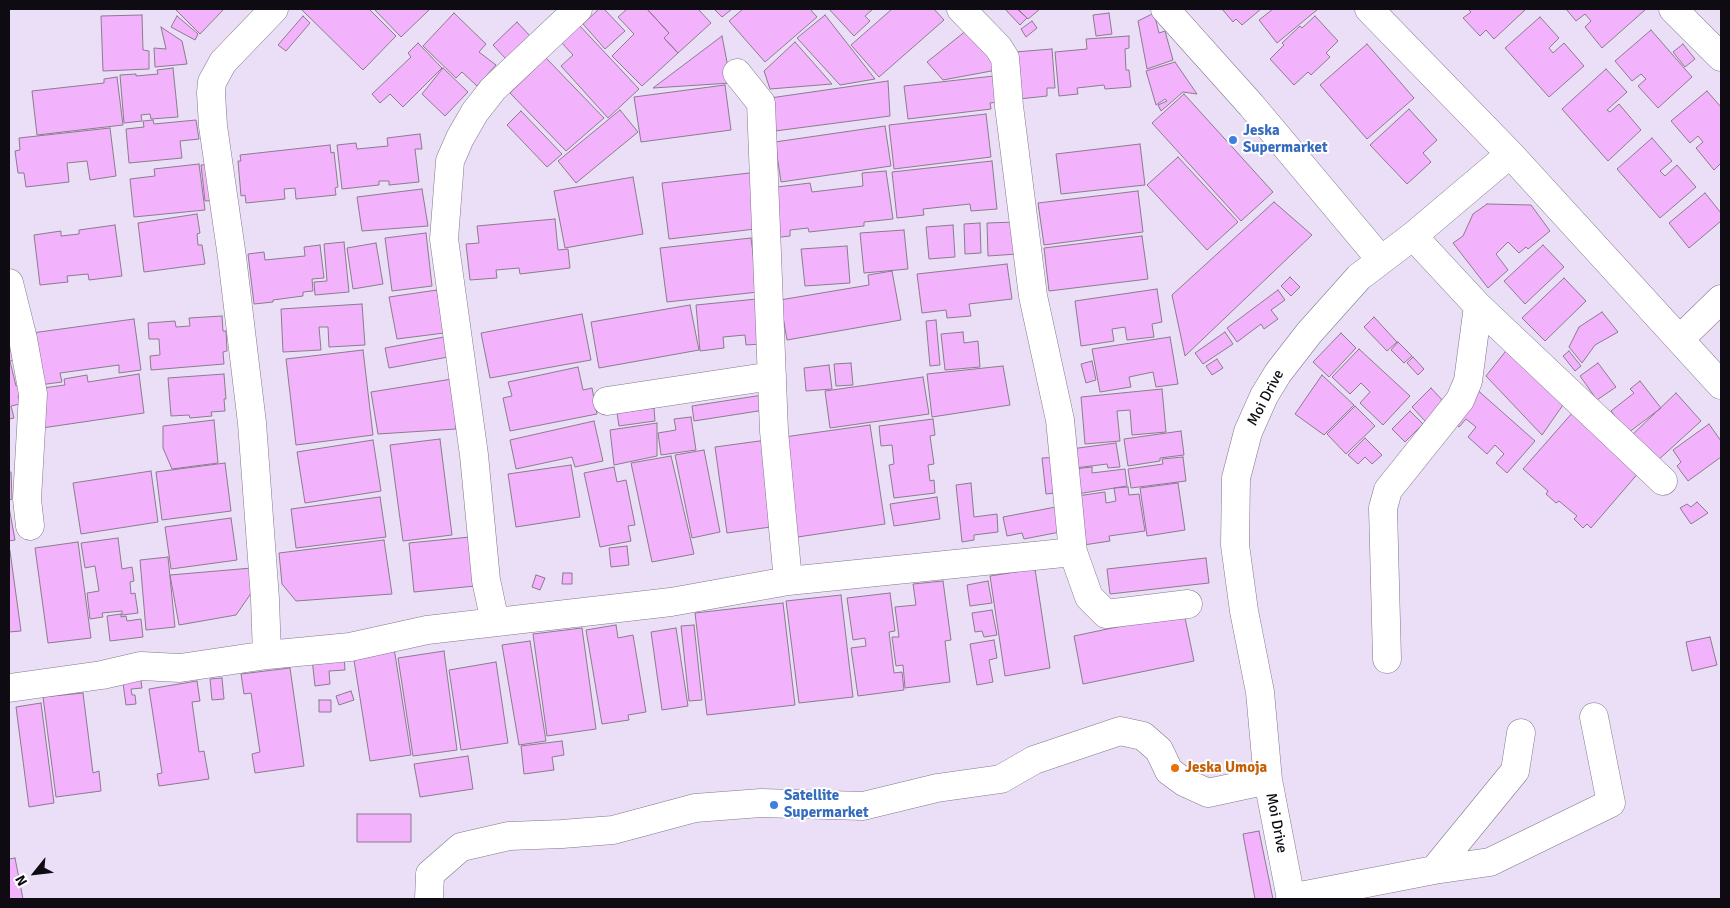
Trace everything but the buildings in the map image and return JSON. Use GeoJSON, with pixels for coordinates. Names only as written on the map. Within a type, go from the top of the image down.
{"type":"FeatureCollection","features":[{"type":"Feature","properties":{"kind":"street"},"geometry":{"type":"LineString","coordinates":[[267,655],[265,599],[252,422],[232,257],[213,126],[211,93],[212,82],[223,62],[274,9]]}},
{"type":"Feature","properties":{"kind":"street"},"geometry":{"type":"LineString","coordinates":[[495,622],[486,580],[474,455],[444,239],[450,161],[460,138],[475,112],[493,89],[578,9]]}},
{"type":"Feature","properties":{"kind":"street"},"geometry":{"type":"LineString","coordinates":[[961,9],[998,47],[1005,58],[1009,106],[1033,296],[1060,420],[1073,552],[1089,597],[1106,614],[1188,604]]}},
{"type":"Feature","properties":{"kind":"street"},"geometry":{"type":"LineString","coordinates":[[1165,9],[1251,105],[1381,260]]}},
{"type":"Feature","properties":{"kind":"street"},"geometry":{"type":"LineString","coordinates":[[1370,9],[1510,154],[1721,385]]}},
{"type":"Feature","properties":{"kind":"street"},"geometry":{"type":"LineString","coordinates":[[1673,9],[1721,57]]}},
{"type":"Feature","properties":{"kind":"street"},"geometry":{"type":"LineString","coordinates":[[737,72],[762,103],[774,431],[788,581]]}},
{"type":"Feature","properties":{"kind":"street","name":"Moi Drive"},"geometry":{"type":"LineString","coordinates":[[1290,899],[1268,780],[1260,692],[1244,612],[1235,544],[1236,478],[1248,432],[1264,396],[1278,373],[1309,333],[1359,277],[1413,236],[1510,154]]}},
{"type":"Feature","properties":{"kind":"street"},"geometry":{"type":"LineString","coordinates":[[1413,236],[1478,306],[1663,481]]}},
{"type":"Feature","properties":{"kind":"street"},"geometry":{"type":"LineString","coordinates":[[9,283],[23,339],[33,394],[19,442],[30,526]]}},
{"type":"Feature","properties":{"kind":"street"},"geometry":{"type":"LineString","coordinates":[[1680,339],[1721,299]]}},
{"type":"Feature","properties":{"kind":"street"},"geometry":{"type":"LineString","coordinates":[[1387,659],[1383,508],[1388,490],[1460,400],[1468,381],[1478,306]]}},
{"type":"Feature","properties":{"kind":"street"},"geometry":{"type":"LineString","coordinates":[[607,401],[772,376]]}},
{"type":"Feature","properties":{"kind":"street"},"geometry":{"type":"LineString","coordinates":[[9,688],[102,675],[141,666],[180,668],[267,655],[350,647],[427,630],[671,602],[788,581],[1073,552]]}},
{"type":"Feature","properties":{"kind":"street"},"geometry":{"type":"LineString","coordinates":[[1290,899],[1434,870],[1490,862],[1611,804],[1594,717]]}},
{"type":"Feature","properties":{"kind":"street"},"geometry":{"type":"LineString","coordinates":[[429,899],[430,874],[461,848],[509,836],[613,830],[695,808],[761,803],[863,806],[937,788],[1000,779],[1034,760],[1120,731],[1143,736],[1159,750],[1169,771],[1184,782],[1208,793],[1268,780]]}},
{"type":"Feature","properties":{"kind":"street"},"geometry":{"type":"LineString","coordinates":[[1434,870],[1515,771],[1520,733]]}},
{"type":"Feature","properties":{"kind":"place","name":"Jeska Supermarket"},"geometry":{"type":"Point","coordinates":[1233,140]}},
{"type":"Feature","properties":{"kind":"place","name":"Jeska Umoja"},"geometry":{"type":"Point","coordinates":[1175,768]}},
{"type":"Feature","properties":{"kind":"place","name":"Satellite Supermarket"},"geometry":{"type":"Point","coordinates":[774,805]}}]}
